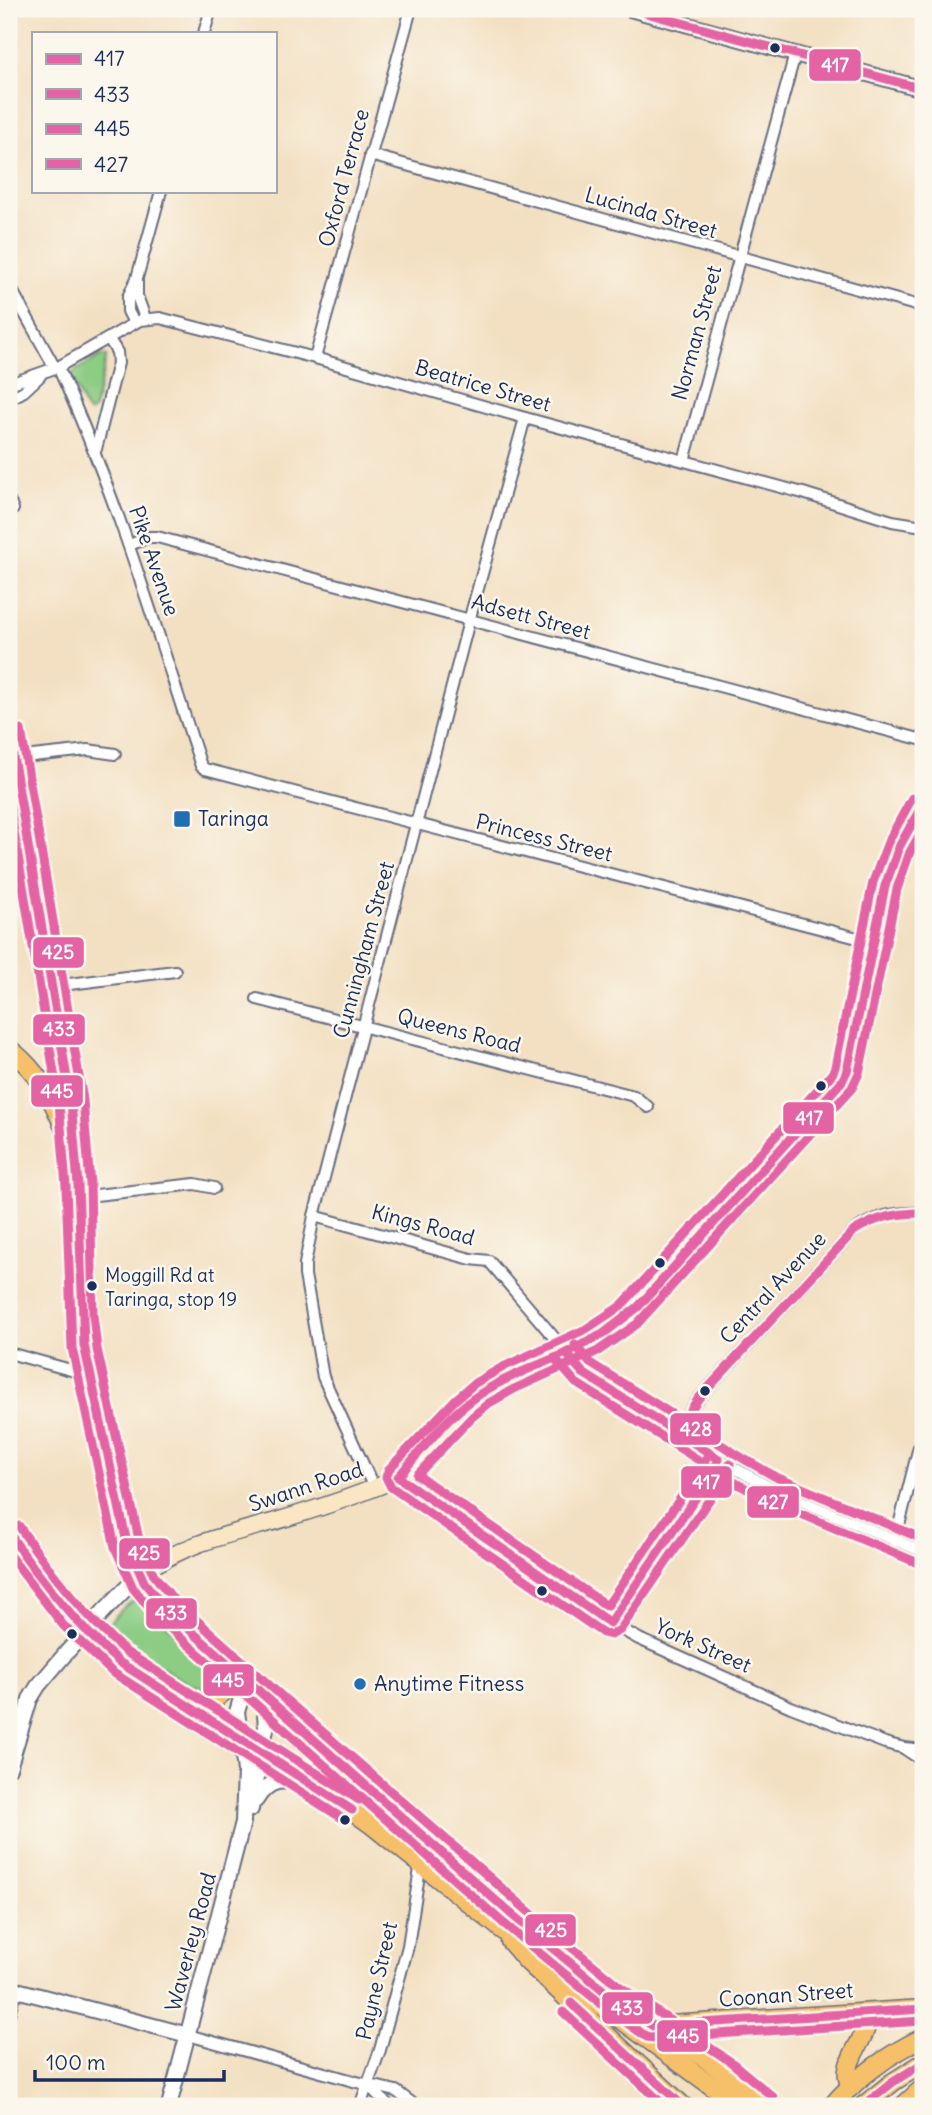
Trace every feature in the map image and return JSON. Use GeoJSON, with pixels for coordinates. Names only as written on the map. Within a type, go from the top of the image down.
{"type":"FeatureCollection","features":[{"type":"Feature","properties":{"kind":"main road"},"geometry":{"type":"LineString","coordinates":[[9,732],[71,1102],[77,1174],[81,1316],[89,1375],[127,1543],[148,1589],[164,1607],[259,1693],[510,1913],[620,2003],[723,2071],[765,2106]]}},
{"type":"Feature","properties":{"kind":"main road","name":"Swann Road"},"geometry":{"type":"LineString","coordinates":[[140,1574],[191,1545],[278,1520],[374,1488],[398,1477],[464,1408],[482,1393],[607,1331],[642,1303],[842,1081],[847,1070],[892,863],[923,804]]}},
{"type":"Feature","properties":{"kind":"main road"},"geometry":{"type":"LineString","coordinates":[[9,1049],[30,1067],[51,1102],[65,1132],[77,1174]]}},
{"type":"Feature","properties":{"kind":"main road"},"geometry":{"type":"LineString","coordinates":[[9,1533],[40,1579],[73,1620],[120,1662],[356,1813],[421,1862],[544,1963],[739,2106]]}},
{"type":"Feature","properties":{"kind":"main road"},"geometry":{"type":"LineString","coordinates":[[180,1702],[206,1702],[220,1696],[227,1678],[222,1659]]}},
{"type":"Feature","properties":{"kind":"main road"},"geometry":{"type":"LineString","coordinates":[[492,1920],[527,1961],[683,2106]]}},
{"type":"Feature","properties":{"kind":"main road","name":"Coonan Street"},"geometry":{"type":"LineString","coordinates":[[653,2026],[923,2009]]}},
{"type":"Feature","properties":{"kind":"main road"},"geometry":{"type":"LineString","coordinates":[[867,2013],[864,2032],[848,2068],[847,2079],[851,2087],[862,2090],[893,2082]]}},
{"type":"Feature","properties":{"kind":"main road"},"geometry":{"type":"LineString","coordinates":[[832,2106],[851,2087],[897,2053],[923,2038]]}},
{"type":"Feature","properties":{"kind":"main road"},"geometry":{"type":"LineString","coordinates":[[863,2106],[923,2063]]}},
{"type":"Feature","properties":{"kind":"main road"},"geometry":{"type":"LineString","coordinates":[[903,2106],[923,2088]]}},
{"type":"Feature","properties":{"kind":"street"},"geometry":{"type":"LineString","coordinates":[[204,32],[211,9]]}},
{"type":"Feature","properties":{"kind":"street","name":"Oxford Terrace"},"geometry":{"type":"LineString","coordinates":[[315,358],[411,9]]}},
{"type":"Feature","properties":{"kind":"street"},"geometry":{"type":"LineString","coordinates":[[630,9],[646,11],[923,89]]}},
{"type":"Feature","properties":{"kind":"street","name":"Norman Street"},"geometry":{"type":"LineString","coordinates":[[684,461],[795,54]]}},
{"type":"Feature","properties":{"kind":"street","name":"Lucinda Street"},"geometry":{"type":"LineString","coordinates":[[370,155],[923,307]]}},
{"type":"Feature","properties":{"kind":"street"},"geometry":{"type":"LineString","coordinates":[[134,323],[128,311],[127,300],[137,278],[161,192]]}},
{"type":"Feature","properties":{"kind":"street"},"geometry":{"type":"LineString","coordinates":[[9,384],[57,368],[145,318],[137,296],[137,278]]}},
{"type":"Feature","properties":{"kind":"street","name":"Pike Avenue"},"geometry":{"type":"LineString","coordinates":[[9,285],[57,368],[96,452],[130,545],[201,766],[205,769]]}},
{"type":"Feature","properties":{"kind":"street","name":"Beatrice Street"},"geometry":{"type":"LineString","coordinates":[[145,318],[162,318],[315,358],[803,493],[892,521],[923,526]]}},
{"type":"Feature","properties":{"kind":"street"},"geometry":{"type":"LineString","coordinates":[[96,452],[118,363],[117,352],[109,339]]}},
{"type":"Feature","properties":{"kind":"street"},"geometry":{"type":"LineString","coordinates":[[9,399],[24,391],[42,374]]}},
{"type":"Feature","properties":{"kind":"street","name":"Cunningham Street"},"geometry":{"type":"LineString","coordinates":[[374,1488],[323,1377],[304,1264],[314,1216],[525,418]]}},
{"type":"Feature","properties":{"kind":"street","name":"Adsett Street"},"geometry":{"type":"LineString","coordinates":[[130,545],[148,537],[157,537],[923,740]]}},
{"type":"Feature","properties":{"kind":"street"},"geometry":{"type":"LineString","coordinates":[[14,758],[88,750],[115,754]]}},
{"type":"Feature","properties":{"kind":"street","name":"Princess Street"},"geometry":{"type":"LineString","coordinates":[[205,769],[873,942]]}},
{"type":"Feature","properties":{"kind":"street"},"geometry":{"type":"LineString","coordinates":[[53,986],[175,971]]}},
{"type":"Feature","properties":{"kind":"street","name":"Queens Road"},"geometry":{"type":"LineString","coordinates":[[257,999],[634,1096],[648,1107]]}},
{"type":"Feature","properties":{"kind":"street"},"geometry":{"type":"LineString","coordinates":[[78,1197],[195,1184],[214,1188]]}},
{"type":"Feature","properties":{"kind":"street","name":"Central Avenue"},"geometry":{"type":"LineString","coordinates":[[677,1431],[698,1399],[854,1231],[873,1218],[887,1214],[923,1213]]}},
{"type":"Feature","properties":{"kind":"street","name":"Kings Road"},"geometry":{"type":"LineString","coordinates":[[314,1216],[471,1259],[489,1261],[583,1373],[719,1459],[774,1489],[923,1552]]}},
{"type":"Feature","properties":{"kind":"street"},"geometry":{"type":"LineString","coordinates":[[9,1353],[89,1375]]}},
{"type":"Feature","properties":{"kind":"street"},"geometry":{"type":"LineString","coordinates":[[895,1541],[923,1431]]}},
{"type":"Feature","properties":{"kind":"street"},"geometry":{"type":"LineString","coordinates":[[610,1623],[719,1459]]}},
{"type":"Feature","properties":{"kind":"street","name":"York Street"},"geometry":{"type":"LineString","coordinates":[[398,1477],[610,1623],[639,1639],[792,1707],[885,1743],[923,1750]]}},
{"type":"Feature","properties":{"kind":"street"},"geometry":{"type":"LineString","coordinates":[[9,1768],[30,1699],[67,1652],[140,1574]]}},
{"type":"Feature","properties":{"kind":"street","name":"Waverley Road"},"geometry":{"type":"LineString","coordinates":[[169,2106],[242,1830],[251,1807],[267,1721],[259,1693],[244,1693],[238,1704],[245,1789],[242,1830]]}},
{"type":"Feature","properties":{"kind":"street","name":"York Street"},"geometry":{"type":"LineString","coordinates":[[904,1748],[923,1760]]}},
{"type":"Feature","properties":{"kind":"street"},"geometry":{"type":"LineString","coordinates":[[251,1807],[262,1791],[274,1782],[283,1780],[312,1785]]}},
{"type":"Feature","properties":{"kind":"street","name":"Payne Street"},"geometry":{"type":"LineString","coordinates":[[360,2106],[390,2016],[408,1946],[421,1862]]}},
{"type":"Feature","properties":{"kind":"street"},"geometry":{"type":"LineString","coordinates":[[9,2015],[12,1989],[399,2092],[416,2106]]}},
{"type":"Feature","properties":{"kind":"street"},"geometry":{"type":"LineString","coordinates":[[368,2085],[389,2106]]}},
{"type":"Feature","properties":{"kind":"green space"},"geometry":{"type":"Polygon","coordinates":[[[100,356],[106,356],[106,360],[94,409],[90,413],[86,410],[71,376],[100,356]]]}},
{"type":"Feature","properties":{"kind":"green space"},"geometry":{"type":"Polygon","coordinates":[[[138,1598],[213,1666],[219,1677],[217,1690],[194,1685],[168,1672],[108,1624],[125,1606],[138,1598]]]}},
{"type":"Feature","properties":{"kind":"transit line","name":"417"},"geometry":{"type":"LineString","coordinates":[[646,13],[923,89]]}},
{"type":"Feature","properties":{"kind":"transit line","name":"425"},"geometry":{"type":"LineString","coordinates":[[21,730],[83,1100],[90,1184],[93,1315],[97,1349],[140,1544],[154,1575],[173,1599],[543,1924],[619,1986],[731,2062],[773,2097]]}},
{"type":"Feature","properties":{"kind":"transit line","name":"433"},"geometry":{"type":"LineString","coordinates":[[9,732],[71,1102],[78,1185],[84,1345],[127,1543],[144,1582],[164,1607],[510,1913],[614,1999],[653,2026],[923,2009]]}},
{"type":"Feature","properties":{"kind":"transit line","name":"428"},"geometry":{"type":"LineString","coordinates":[[730,1464],[724,1478],[620,1630],[611,1635],[603,1633],[391,1487],[386,1477],[389,1469],[455,1400],[475,1383],[503,1367],[586,1329],[621,1306],[832,1074],[873,882],[888,842],[912,798]]}},
{"type":"Feature","properties":{"kind":"transit line","name":"445"},"geometry":{"type":"LineString","coordinates":[[9,802],[59,1103],[66,1186],[72,1348],[115,1547],[133,1588],[156,1616],[502,1922],[606,2008],[647,2037],[923,2021]]}},
{"type":"Feature","properties":{"kind":"transit line","name":"417"},"geometry":{"type":"LineString","coordinates":[[566,1353],[603,1334],[638,1307],[842,1081],[847,1071],[885,886],[899,847],[923,804]]}},
{"type":"Feature","properties":{"kind":"transit line","name":"427"},"geometry":{"type":"LineString","coordinates":[[708,1454],[607,1606],[417,1475],[472,1417],[489,1403],[598,1351],[637,1324],[852,1088],[859,1073],[897,889],[910,852],[923,829]]}},
{"type":"Feature","properties":{"kind":"transit line","name":"417"},"geometry":{"type":"LineString","coordinates":[[677,1431],[698,1399],[854,1231],[887,1217],[923,1213]]}},
{"type":"Feature","properties":{"kind":"transit line","name":"428"},"geometry":{"type":"LineString","coordinates":[[575,1345],[590,1363],[778,1478],[923,1539]]}},
{"type":"Feature","properties":{"kind":"transit line","name":"417"},"geometry":{"type":"LineString","coordinates":[[566,1353],[583,1373],[719,1459],[714,1471],[610,1623],[398,1477],[462,1407],[507,1379],[566,1353]]}},
{"type":"Feature","properties":{"kind":"transit line","name":"427"},"geometry":{"type":"LineString","coordinates":[[555,1359],[576,1383],[732,1481],[768,1500],[918,1563]]}},
{"type":"Feature","properties":{"kind":"transit line","name":"425"},"geometry":{"type":"LineString","coordinates":[[19,1526],[68,1593],[126,1652],[359,1800]]}},
{"type":"Feature","properties":{"kind":"transit line","name":"433"},"geometry":{"type":"LineString","coordinates":[[9,1533],[60,1601],[88,1633],[119,1662],[352,1810]]}},
{"type":"Feature","properties":{"kind":"transit line","name":"445"},"geometry":{"type":"LineString","coordinates":[[9,1555],[63,1625],[112,1672],[345,1820]]}},
{"type":"Feature","properties":{"kind":"transit line","name":"433"},"geometry":{"type":"LineString","coordinates":[[571,2003],[683,2106]]}},
{"type":"Feature","properties":{"kind":"transit line","name":"445"},"geometry":{"type":"LineString","coordinates":[[563,2012],[665,2106]]}},
{"type":"Feature","properties":{"kind":"transit line","name":"433"},"geometry":{"type":"LineString","coordinates":[[863,2106],[923,2063]]}},
{"type":"Feature","properties":{"kind":"place","name":"Taringa"},"geometry":{"type":"Point","coordinates":[182,819]}},
{"type":"Feature","properties":{"kind":"place","name":"Moggill Rd at Taringa, stop 19"},"geometry":{"type":"Point","coordinates":[92,1286]}},
{"type":"Feature","properties":{"kind":"place","name":"Anytime Fitness"},"geometry":{"type":"Point","coordinates":[360,1684]}}]}
